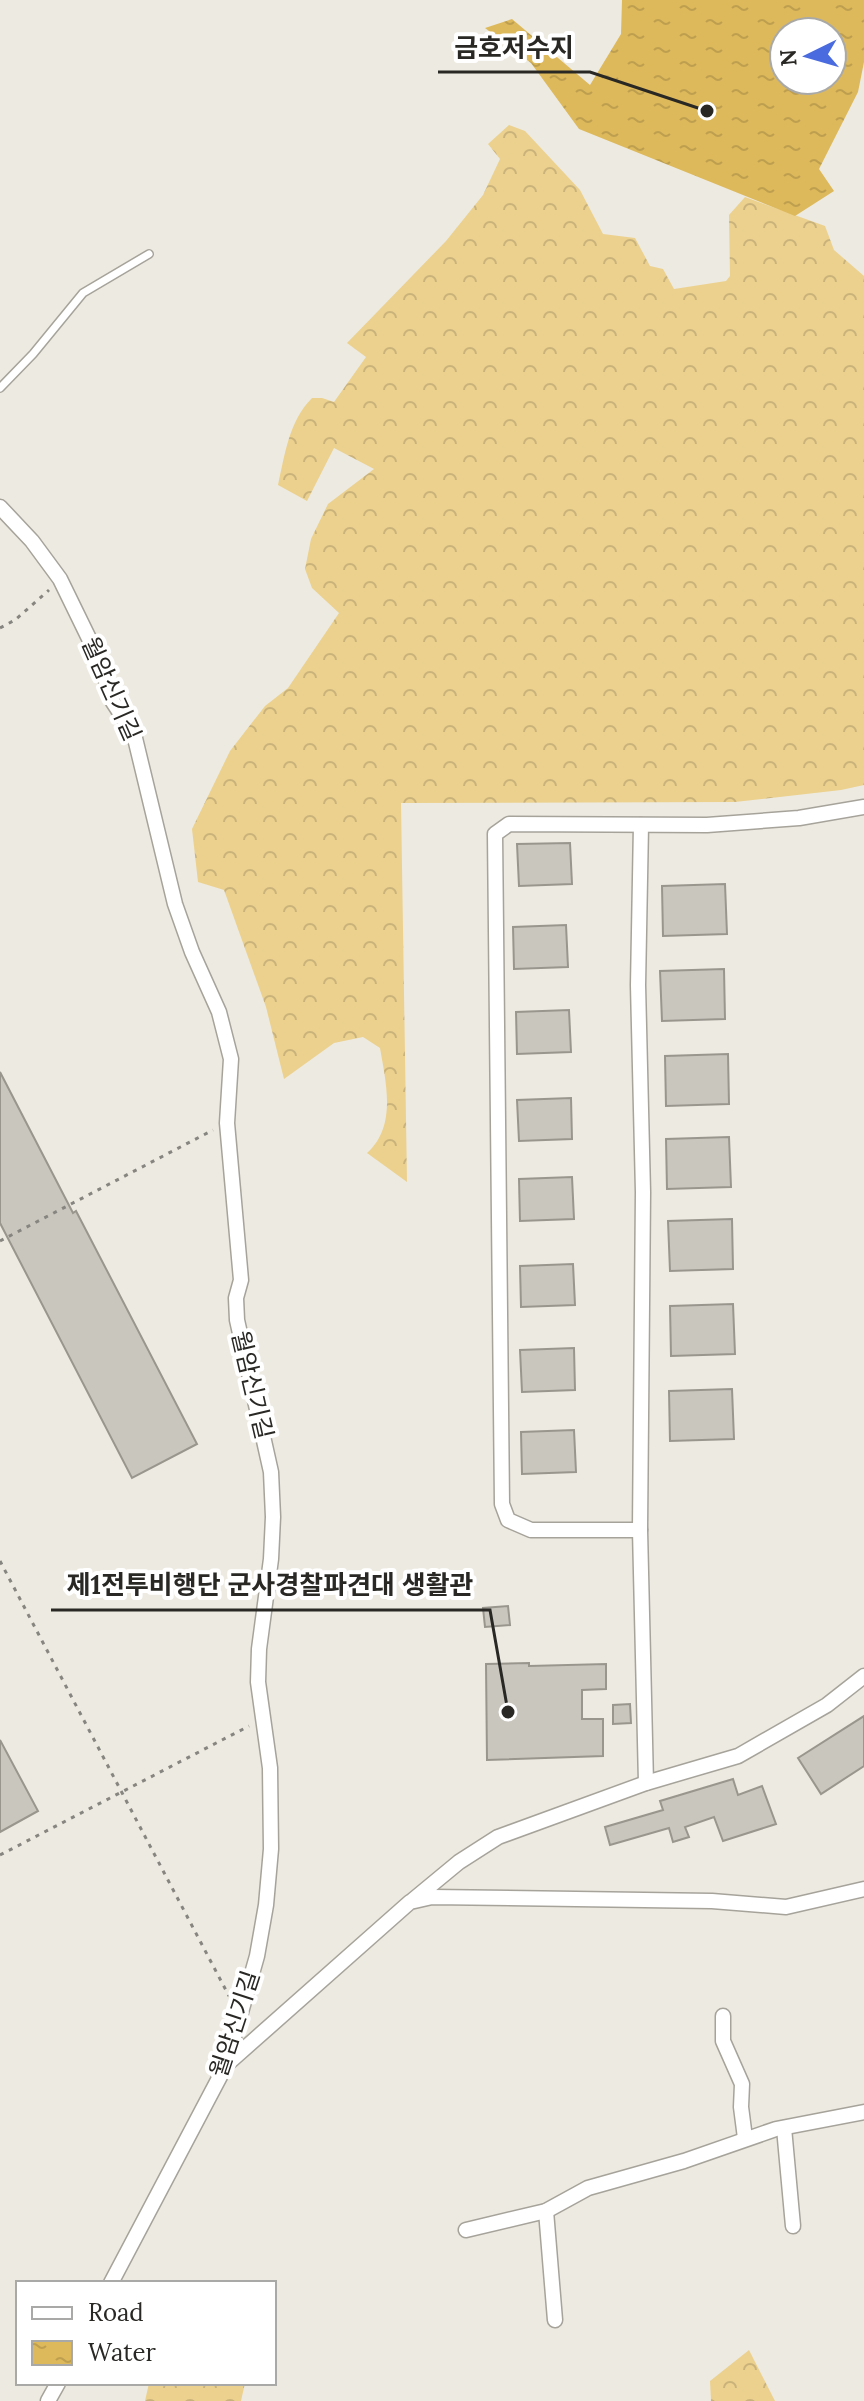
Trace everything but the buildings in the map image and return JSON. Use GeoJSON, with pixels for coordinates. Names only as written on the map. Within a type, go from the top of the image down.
{"type":"FeatureCollection","features":[{"type":"Feature","properties":{"kind":"street","name":"월암신기길"},"geometry":{"type":"LineString","coordinates":[[0,507],[32,541],[60,579],[98,657],[113,702],[134,734],[175,904],[219,1012],[231,1059],[227,1123],[241,1280],[236,1298],[237,1320],[271,1472],[271,1559],[259,1649],[258,1682],[270,1768],[271,1849],[257,1956],[226,2065],[112,2281]]}},
{"type":"Feature","properties":{"kind":"street"},"geometry":{"type":"LineString","coordinates":[[640,1530],[531,1530],[508,1520],[502,1504],[495,834],[509,824],[707,825],[799,818],[864,807]]}},
{"type":"Feature","properties":{"kind":"street"},"geometry":{"type":"LineString","coordinates":[[641,825],[638,985],[643,1192],[640,1530],[646,1783]]}},
{"type":"Feature","properties":{"kind":"street"},"geometry":{"type":"LineString","coordinates":[[226,2065],[410,1902],[459,1862],[498,1837],[646,1783],[738,1756],[827,1705],[864,1676]]}},
{"type":"Feature","properties":{"kind":"street"},"geometry":{"type":"LineString","coordinates":[[410,1902],[432,1897],[712,1901],[786,1907],[864,1889]]}},
{"type":"Feature","properties":{"kind":"street"},"geometry":{"type":"LineString","coordinates":[[723,2016],[723,2041],[742,2084],[745,2138]]}},
{"type":"Feature","properties":{"kind":"street"},"geometry":{"type":"LineString","coordinates":[[466,2230],[546,2211],[588,2188],[684,2161],[745,2138],[864,2112]]}},
{"type":"Feature","properties":{"kind":"street"},"geometry":{"type":"LineString","coordinates":[[784,2128],[793,2226]]}},
{"type":"Feature","properties":{"kind":"street"},"geometry":{"type":"LineString","coordinates":[[546,2211],[555,2320]]}},
{"type":"Feature","properties":{"kind":"lane"},"geometry":{"type":"LineString","coordinates":[[0,388],[33,354],[83,293],[149,254]]}},
{"type":"Feature","properties":{"kind":"path"},"geometry":{"type":"LineString","coordinates":[[0,628],[15,620],[60,579]]}},
{"type":"Feature","properties":{"kind":"path"},"geometry":{"type":"LineString","coordinates":[[0,1241],[227,1123]]}},
{"type":"Feature","properties":{"kind":"path"},"geometry":{"type":"LineString","coordinates":[[0,1561],[240,2016]]}},
{"type":"Feature","properties":{"kind":"path"},"geometry":{"type":"LineString","coordinates":[[0,1855],[264,1719]]}},
{"type":"Feature","properties":{"kind":"green space"},"geometry":{"type":"Polygon","coordinates":[[[509,125],[525,131],[580,190],[603,234],[635,238],[650,266],[663,269],[674,289],[726,281],[730,276],[729,215],[745,197],[825,226],[834,250],[864,276],[864,785],[735,802],[401,803],[407,1182],[367,1153],[383,1130],[386,1117],[386,1089],[380,1048],[363,1037],[334,1043],[284,1079],[266,1007],[224,890],[198,882],[192,829],[230,751],[265,706],[288,688],[339,613],[312,588],[305,569],[311,539],[328,504],[374,469],[334,448],[307,501],[278,485],[293,427],[312,398],[334,402],[366,357],[347,343],[446,241],[483,195],[500,159],[488,144],[509,125]]]}},
{"type":"Feature","properties":{"kind":"green space"},"geometry":{"type":"Polygon","coordinates":[[[749,2350],[775,2401],[711,2401],[710,2381],[749,2350]]]}},
{"type":"Feature","properties":{"kind":"green space"},"geometry":{"type":"Polygon","coordinates":[[[149,2385],[245,2385],[241,2401],[145,2401],[149,2385]]]}},
{"type":"Feature","properties":{"kind":"water"},"geometry":{"type":"Polygon","coordinates":[[[622,0],[864,0],[864,62],[858,92],[819,169],[834,191],[795,216],[579,129],[531,63],[485,28],[512,19],[590,85],[621,34],[622,0]]]}},
{"type":"Feature","properties":{"kind":"place","name":"금호저수지"},"geometry":{"type":"Point","coordinates":[707,111]}},
{"type":"Feature","properties":{"kind":"place","name":"제1전투비행단 군사경찰파견대 생활관"},"geometry":{"type":"Point","coordinates":[508,1712]}}]}
